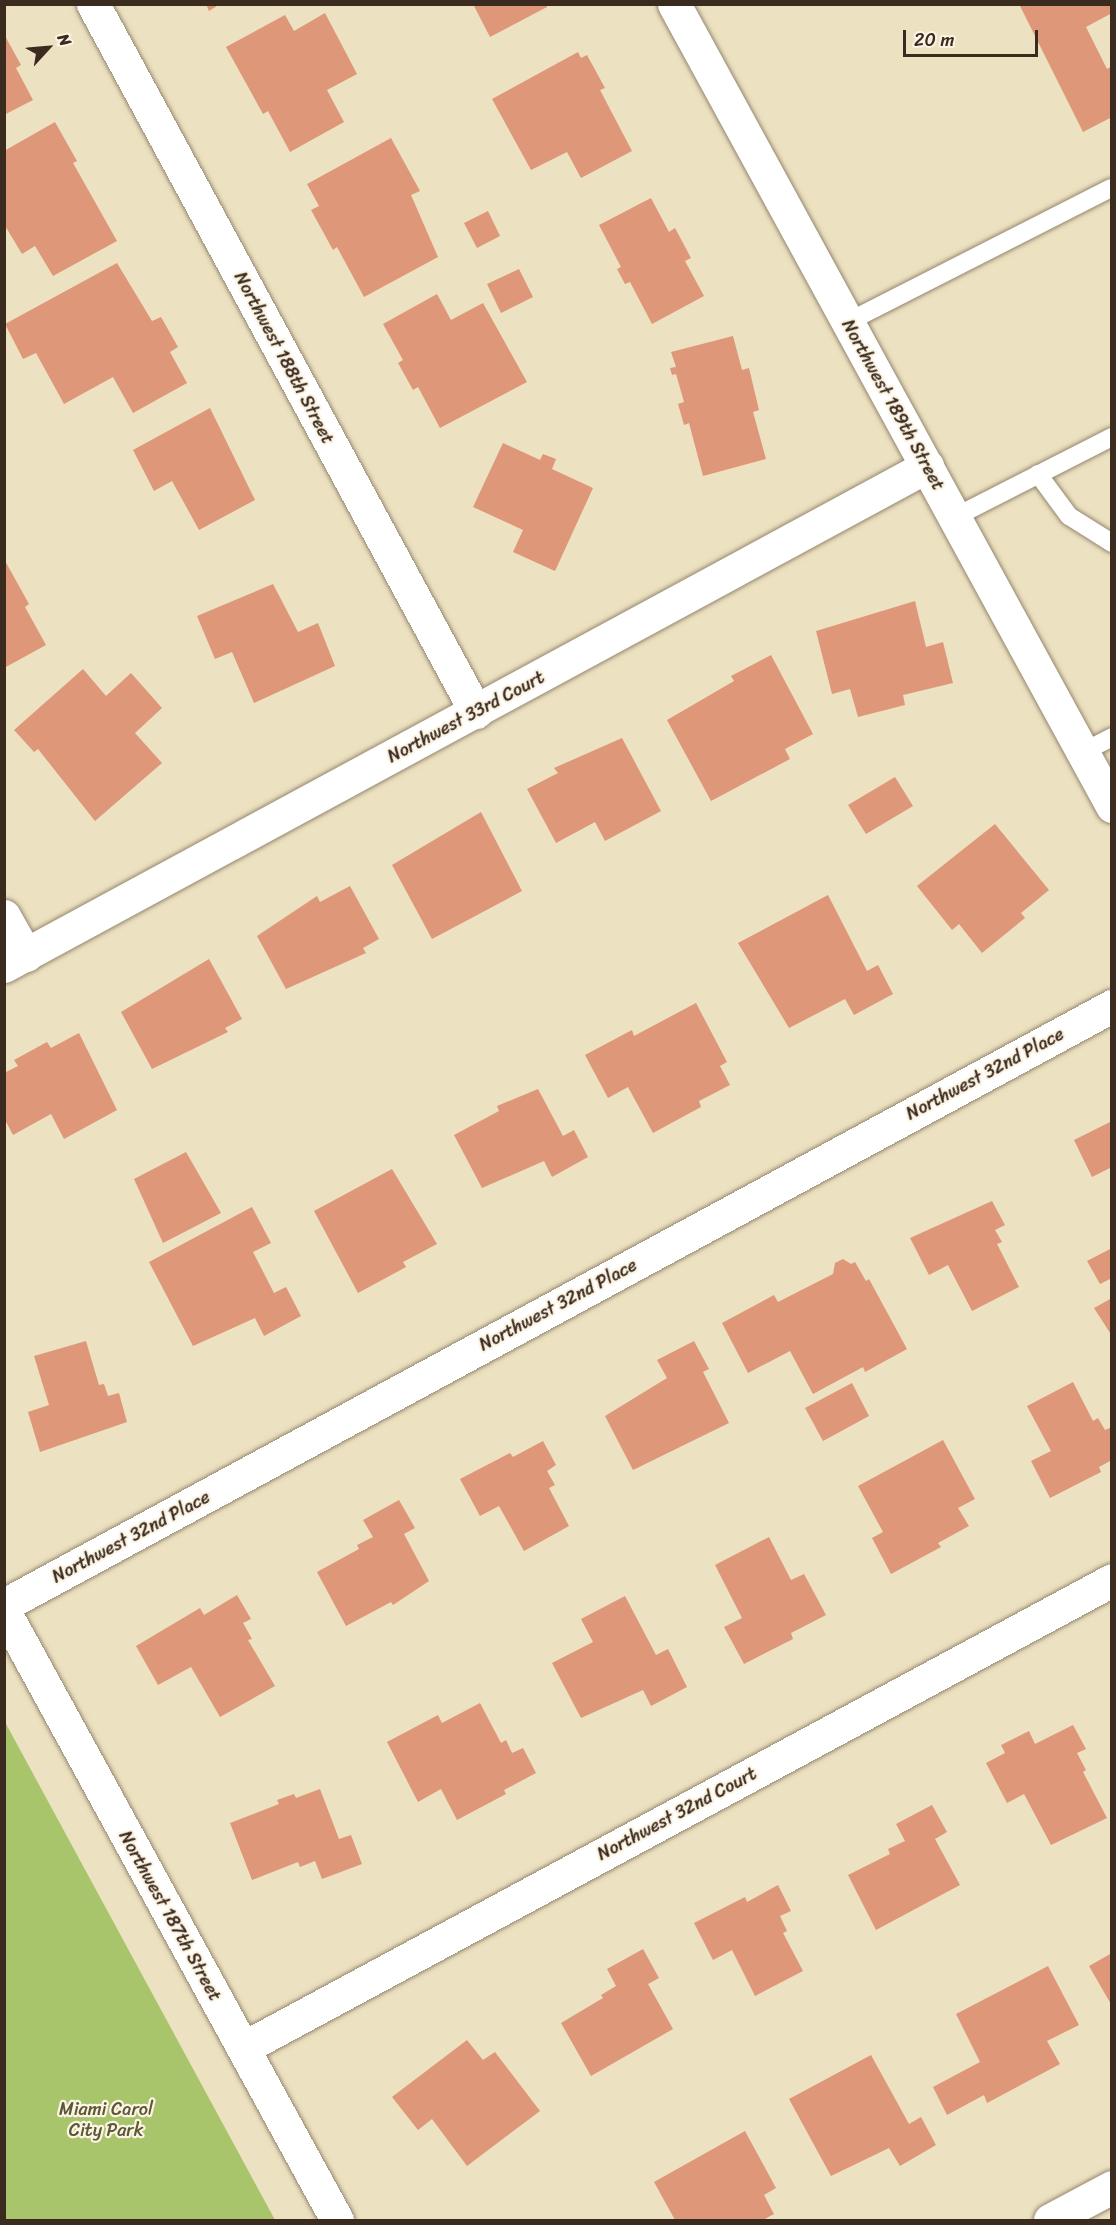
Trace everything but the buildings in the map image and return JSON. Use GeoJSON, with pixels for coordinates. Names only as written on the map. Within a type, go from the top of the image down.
{"type":"FeatureCollection","features":[{"type":"Feature","properties":{"kind":"street","name":"Northwest 188th Street"},"geometry":{"type":"LineString","coordinates":[[93,4],[476,712]]}},
{"type":"Feature","properties":{"kind":"street","name":"Northwest 189th Street"},"geometry":{"type":"LineString","coordinates":[[674,4],[1112,806]]}},
{"type":"Feature","properties":{"kind":"street","name":"Northwest 33rd Court"},"geometry":{"type":"LineString","coordinates":[[15,960],[927,466]]}},
{"type":"Feature","properties":{"kind":"street"},"geometry":{"type":"LineString","coordinates":[[4,916],[15,960]]}},
{"type":"Feature","properties":{"kind":"street","name":"Northwest 32nd Place"},"geometry":{"type":"LineString","coordinates":[[4,1605],[1112,1006]]}},
{"type":"Feature","properties":{"kind":"street","name":"Northwest 32nd Court"},"geometry":{"type":"LineString","coordinates":[[243,2048],[1112,1580]]}},
{"type":"Feature","properties":{"kind":"street","name":"Northwest 187th Street"},"geometry":{"type":"LineString","coordinates":[[4,1611],[337,2220]]}},
{"type":"Feature","properties":{"kind":"street"},"geometry":{"type":"LineString","coordinates":[[1050,2220],[1112,2187]]}},
{"type":"Feature","properties":{"kind":"lane"},"geometry":{"type":"LineString","coordinates":[[848,322],[1111,188]]}},
{"type":"Feature","properties":{"kind":"lane"},"geometry":{"type":"LineString","coordinates":[[955,517],[1112,437]]}},
{"type":"Feature","properties":{"kind":"lane"},"geometry":{"type":"LineString","coordinates":[[1038,474],[1069,516],[1112,543]]}},
{"type":"Feature","properties":{"kind":"lane"},"geometry":{"type":"LineString","coordinates":[[1083,752],[1112,737]]}},
{"type":"Feature","properties":{"kind":"green space","name":"Miami Carol City Park"},"geometry":{"type":"Polygon","coordinates":[[[5,1722],[275,2220],[5,2220],[5,1722]]]}}]}
